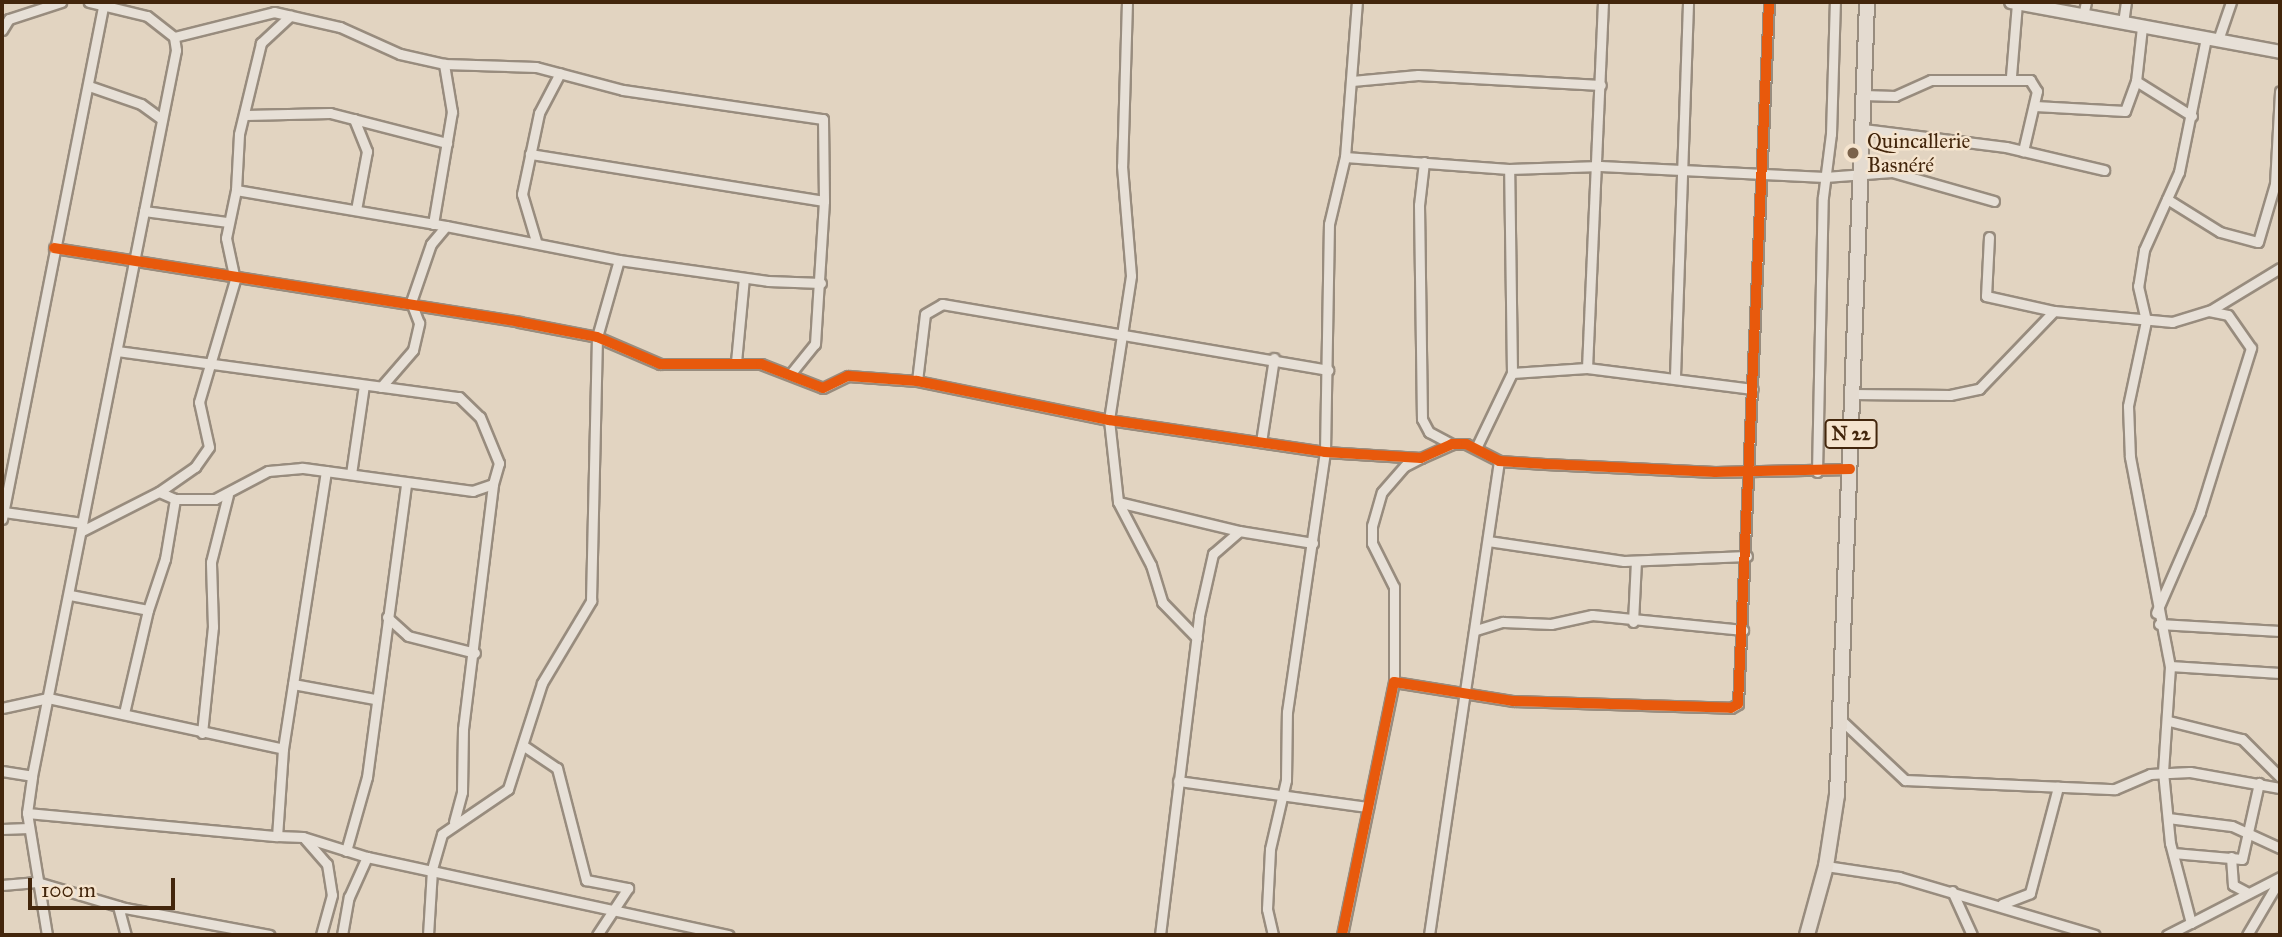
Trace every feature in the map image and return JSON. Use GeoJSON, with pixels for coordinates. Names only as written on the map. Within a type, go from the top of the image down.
{"type":"FeatureCollection","features":[{"type":"Feature","properties":{"kind":"main road","name":"N 22"},"geometry":{"type":"LineString","coordinates":[[1807,935],[1826,866],[1841,720],[1867,2]]}},
{"type":"Feature","properties":{"kind":"street"},"geometry":{"type":"LineString","coordinates":[[2,30],[9,19],[61,2]]}},
{"type":"Feature","properties":{"kind":"street"},"geometry":{"type":"LineString","coordinates":[[89,2],[103,3],[147,16],[174,37]]}},
{"type":"Feature","properties":{"kind":"street"},"geometry":{"type":"LineString","coordinates":[[1127,2],[1122,166],[1132,276],[1125,336],[1109,420],[1118,502],[1151,565],[1161,602],[1197,638]]}},
{"type":"Feature","properties":{"kind":"street"},"geometry":{"type":"LineString","coordinates":[[1273,935],[1267,878],[1283,792],[1287,712],[1325,452],[1330,210],[1345,157],[1357,2]]}},
{"type":"Feature","properties":{"kind":"street"},"geometry":{"type":"LineString","coordinates":[[1587,368],[1591,236],[1600,166],[1603,2]]}},
{"type":"Feature","properties":{"kind":"street"},"geometry":{"type":"LineString","coordinates":[[1675,376],[1688,2]]}},
{"type":"Feature","properties":{"kind":"street"},"geometry":{"type":"LineString","coordinates":[[1394,682],[1513,701],[1734,708],[1748,556],[1769,2]]}},
{"type":"Feature","properties":{"kind":"street"},"geometry":{"type":"LineString","coordinates":[[1817,472],[1825,177],[1835,2]]}},
{"type":"Feature","properties":{"kind":"street"},"geometry":{"type":"LineString","coordinates":[[2011,76],[2014,2],[2280,52]]}},
{"type":"Feature","properties":{"kind":"street"},"geometry":{"type":"LineString","coordinates":[[2083,16],[2086,2]]}},
{"type":"Feature","properties":{"kind":"street"},"geometry":{"type":"LineString","coordinates":[[2123,23],[2126,2]]}},
{"type":"Feature","properties":{"kind":"street"},"geometry":{"type":"LineString","coordinates":[[2191,923],[2173,853],[2163,772],[2169,721],[2170,666],[2156,613],[2128,437],[2128,406],[2146,321],[2138,286],[2144,250],[2167,199],[2212,39],[2231,2]]}},
{"type":"Feature","properties":{"kind":"street"},"geometry":{"type":"LineString","coordinates":[[103,3],[89,86],[54,248],[2,516],[82,527],[159,492],[195,467],[209,447],[210,435],[198,411],[235,280],[226,254],[228,222],[236,190],[235,153],[246,115],[258,49],[290,16]]}},
{"type":"Feature","properties":{"kind":"street"},"geometry":{"type":"LineString","coordinates":[[174,37],[258,13],[290,16],[340,27],[400,54],[444,64],[524,65],[623,90],[823,119],[821,283],[812,352],[792,372]]}},
{"type":"Feature","properties":{"kind":"street"},"geometry":{"type":"LineString","coordinates":[[2035,106],[2126,111],[2136,81],[2142,27]]}},
{"type":"Feature","properties":{"kind":"street"},"geometry":{"type":"LineString","coordinates":[[47,935],[27,813],[32,776],[134,264],[144,211],[147,175],[172,80],[174,37]]}},
{"type":"Feature","properties":{"kind":"street"},"geometry":{"type":"LineString","coordinates":[[433,224],[453,99],[444,64]]}},
{"type":"Feature","properties":{"kind":"street"},"geometry":{"type":"LineString","coordinates":[[536,241],[522,208],[539,113],[560,74]]}},
{"type":"Feature","properties":{"kind":"street"},"geometry":{"type":"LineString","coordinates":[[1352,81],[1418,75],[1601,85]]}},
{"type":"Feature","properties":{"kind":"street"},"geometry":{"type":"LineString","coordinates":[[1863,95],[1895,96],[1931,80],[2011,76],[2037,86],[2035,106],[2023,151]]}},
{"type":"Feature","properties":{"kind":"street"},"geometry":{"type":"LineString","coordinates":[[2136,81],[2192,116]]}},
{"type":"Feature","properties":{"kind":"street"},"geometry":{"type":"LineString","coordinates":[[89,86],[141,104],[162,119]]}},
{"type":"Feature","properties":{"kind":"street"},"geometry":{"type":"LineString","coordinates":[[2167,199],[2220,232],[2258,243],[2275,184],[2280,91]]}},
{"type":"Feature","properties":{"kind":"street"},"geometry":{"type":"LineString","coordinates":[[246,115],[330,113],[447,143]]}},
{"type":"Feature","properties":{"kind":"street"},"geometry":{"type":"LineString","coordinates":[[354,119],[367,151],[356,210]]}},
{"type":"Feature","properties":{"kind":"street"},"geometry":{"type":"LineString","coordinates":[[1863,129],[2023,151],[2104,170]]}},
{"type":"Feature","properties":{"kind":"street"},"geometry":{"type":"LineString","coordinates":[[530,154],[824,201]]}},
{"type":"Feature","properties":{"kind":"street"},"geometry":{"type":"LineString","coordinates":[[1345,157],[1509,169],[1600,166],[1825,177],[1862,173],[1905,173],[1994,201]]}},
{"type":"Feature","properties":{"kind":"street"},"geometry":{"type":"LineString","coordinates":[[1424,162],[1418,242],[1422,419],[1429,432],[1452,443],[1477,446],[1499,461],[1752,473],[1850,469]]}},
{"type":"Feature","properties":{"kind":"street"},"geometry":{"type":"LineString","coordinates":[[1477,446],[1512,373],[1509,169]]}},
{"type":"Feature","properties":{"kind":"street"},"geometry":{"type":"LineString","coordinates":[[236,190],[536,241],[619,260],[744,278],[821,283]]}},
{"type":"Feature","properties":{"kind":"street"},"geometry":{"type":"LineString","coordinates":[[144,211],[228,222]]}},
{"type":"Feature","properties":{"kind":"street"},"geometry":{"type":"LineString","coordinates":[[381,387],[413,350],[419,323],[411,302],[430,244],[446,226]]}},
{"type":"Feature","properties":{"kind":"street"},"geometry":{"type":"LineString","coordinates":[[1989,237],[1986,296],[2054,311],[2146,321],[2181,321],[2209,310],[2280,268]]}},
{"type":"Feature","properties":{"kind":"street"},"geometry":{"type":"LineString","coordinates":[[54,248],[235,280],[411,302],[448,314],[597,337],[660,364],[736,362],[792,372],[823,388],[848,376],[917,380],[1109,420],[1325,452],[1421,458]]}},
{"type":"Feature","properties":{"kind":"street"},"geometry":{"type":"LineString","coordinates":[[431,934],[432,869],[442,834],[454,822],[504,794],[524,746],[542,683],[579,628],[593,591],[597,337],[619,260]]}},
{"type":"Feature","properties":{"kind":"street"},"geometry":{"type":"LineString","coordinates":[[736,362],[744,278]]}},
{"type":"Feature","properties":{"kind":"street"},"geometry":{"type":"LineString","coordinates":[[917,380],[925,314],[942,304],[1125,336],[1274,358],[1328,370]]}},
{"type":"Feature","properties":{"kind":"street"},"geometry":{"type":"LineString","coordinates":[[2156,613],[2200,512],[2251,348],[2236,321],[2209,310]]}},
{"type":"Feature","properties":{"kind":"street"},"geometry":{"type":"LineString","coordinates":[[1852,394],[1950,395],[1979,389],[2054,311]]}},
{"type":"Feature","properties":{"kind":"street"},"geometry":{"type":"LineString","coordinates":[[117,351],[466,401],[493,442],[500,470],[493,484],[475,653],[463,729],[462,792],[454,822]]}},
{"type":"Feature","properties":{"kind":"street"},"geometry":{"type":"LineString","coordinates":[[1261,442],[1274,358]]}},
{"type":"Feature","properties":{"kind":"street"},"geometry":{"type":"LineString","coordinates":[[1512,373],[1587,368],[1675,376],[1753,388]]}},
{"type":"Feature","properties":{"kind":"street"},"geometry":{"type":"LineString","coordinates":[[351,474],[364,385]]}},
{"type":"Feature","properties":{"kind":"street"},"geometry":{"type":"LineString","coordinates":[[1342,935],[1394,682],[1395,587],[1372,543],[1372,526],[1382,492],[1405,466],[1452,443]]}},
{"type":"Feature","properties":{"kind":"street"},"geometry":{"type":"LineString","coordinates":[[1429,935],[1467,693],[1499,461]]}},
{"type":"Feature","properties":{"kind":"street"},"geometry":{"type":"LineString","coordinates":[[159,492],[175,499],[228,495],[268,471],[326,471],[406,485],[473,491],[493,484]]}},
{"type":"Feature","properties":{"kind":"street"},"geometry":{"type":"LineString","coordinates":[[276,836],[283,749],[326,471]]}},
{"type":"Feature","properties":{"kind":"street"},"geometry":{"type":"LineString","coordinates":[[346,851],[367,777],[375,699],[406,485]]}},
{"type":"Feature","properties":{"kind":"street"},"geometry":{"type":"LineString","coordinates":[[202,733],[214,627],[211,562],[228,495]]}},
{"type":"Feature","properties":{"kind":"street"},"geometry":{"type":"LineString","coordinates":[[124,713],[148,610],[165,559],[175,499]]}},
{"type":"Feature","properties":{"kind":"street"},"geometry":{"type":"LineString","coordinates":[[1118,502],[1239,530],[1313,543]]}},
{"type":"Feature","properties":{"kind":"street"},"geometry":{"type":"LineString","coordinates":[[1160,935],[1197,638],[1213,554],[1239,530]]}},
{"type":"Feature","properties":{"kind":"street"},"geometry":{"type":"LineString","coordinates":[[1488,541],[1636,561],[1748,556]]}},
{"type":"Feature","properties":{"kind":"street"},"geometry":{"type":"LineString","coordinates":[[1633,622],[1636,561]]}},
{"type":"Feature","properties":{"kind":"street"},"geometry":{"type":"LineString","coordinates":[[70,596],[148,610]]}},
{"type":"Feature","properties":{"kind":"street"},"geometry":{"type":"LineString","coordinates":[[1476,631],[1503,622],[1551,624],[1592,615],[1633,622],[1743,630]]}},
{"type":"Feature","properties":{"kind":"street"},"geometry":{"type":"LineString","coordinates":[[387,617],[408,636],[475,653]]}},
{"type":"Feature","properties":{"kind":"street"},"geometry":{"type":"LineString","coordinates":[[2159,624],[2280,631]]}},
{"type":"Feature","properties":{"kind":"street"},"geometry":{"type":"LineString","coordinates":[[2170,666],[2280,673]]}},
{"type":"Feature","properties":{"kind":"street"},"geometry":{"type":"LineString","coordinates":[[293,684],[375,699]]}},
{"type":"Feature","properties":{"kind":"street"},"geometry":{"type":"LineString","coordinates":[[2,708],[48,698],[283,749]]}},
{"type":"Feature","properties":{"kind":"street"},"geometry":{"type":"LineString","coordinates":[[1841,720],[1905,780],[2121,789],[2163,772],[2259,783],[2280,788]]}},
{"type":"Feature","properties":{"kind":"street"},"geometry":{"type":"LineString","coordinates":[[2169,721],[2242,739],[2280,777]]}},
{"type":"Feature","properties":{"kind":"street"},"geometry":{"type":"LineString","coordinates":[[524,746],[557,768],[586,880],[628,888],[597,935]]}},
{"type":"Feature","properties":{"kind":"street"},"geometry":{"type":"LineString","coordinates":[[2,771],[32,776]]}},
{"type":"Feature","properties":{"kind":"street"},"geometry":{"type":"LineString","coordinates":[[1178,782],[1283,792],[1368,807]]}},
{"type":"Feature","properties":{"kind":"street"},"geometry":{"type":"LineString","coordinates":[[2173,853],[2242,859],[2259,783]]}},
{"type":"Feature","properties":{"kind":"street"},"geometry":{"type":"LineString","coordinates":[[2002,904],[2031,893],[2058,787]]}},
{"type":"Feature","properties":{"kind":"street"},"geometry":{"type":"LineString","coordinates":[[27,813],[303,837],[367,857],[432,869],[612,912],[729,935]]}},
{"type":"Feature","properties":{"kind":"street"},"geometry":{"type":"LineString","coordinates":[[2168,818],[2232,826],[2280,848]]}},
{"type":"Feature","properties":{"kind":"street"},"geometry":{"type":"LineString","coordinates":[[2,829],[29,828]]}},
{"type":"Feature","properties":{"kind":"street"},"geometry":{"type":"LineString","coordinates":[[303,837],[327,864],[331,895],[321,935]]}},
{"type":"Feature","properties":{"kind":"street"},"geometry":{"type":"LineString","coordinates":[[342,935],[352,889],[367,857]]}},
{"type":"Feature","properties":{"kind":"street"},"geometry":{"type":"LineString","coordinates":[[2231,857],[2233,886],[2246,892]]}},
{"type":"Feature","properties":{"kind":"street"},"geometry":{"type":"LineString","coordinates":[[1826,866],[1952,891],[2002,904],[2095,935]]}},
{"type":"Feature","properties":{"kind":"street"},"geometry":{"type":"LineString","coordinates":[[2167,935],[2246,892],[2280,878]]}},
{"type":"Feature","properties":{"kind":"street"},"geometry":{"type":"LineString","coordinates":[[2247,935],[2280,878]]}},
{"type":"Feature","properties":{"kind":"street"},"geometry":{"type":"LineString","coordinates":[[2,885],[37,882],[117,906],[269,935]]}},
{"type":"Feature","properties":{"kind":"street"},"geometry":{"type":"LineString","coordinates":[[1952,891],[1972,935]]}},
{"type":"Feature","properties":{"kind":"street"},"geometry":{"type":"LineString","coordinates":[[117,906],[126,935]]}},
{"type":"Feature","properties":{"kind":"cycle path"},"geometry":{"type":"LineString","coordinates":[[1342,935],[1394,682],[1513,701],[1731,708],[1738,704],[1769,2]]}},
{"type":"Feature","properties":{"kind":"cycle path"},"geometry":{"type":"LineString","coordinates":[[54,248],[519,322],[597,337],[660,364],[761,364],[823,388],[848,376],[917,381],[1109,420],[1325,452],[1421,458],[1452,444],[1466,444],[1499,461],[1545,464],[1715,472],[1850,469]]}},
{"type":"Feature","properties":{"kind":"place","name":"Quincallerie Basnéré"},"geometry":{"type":"Point","coordinates":[1853,153]}}]}
